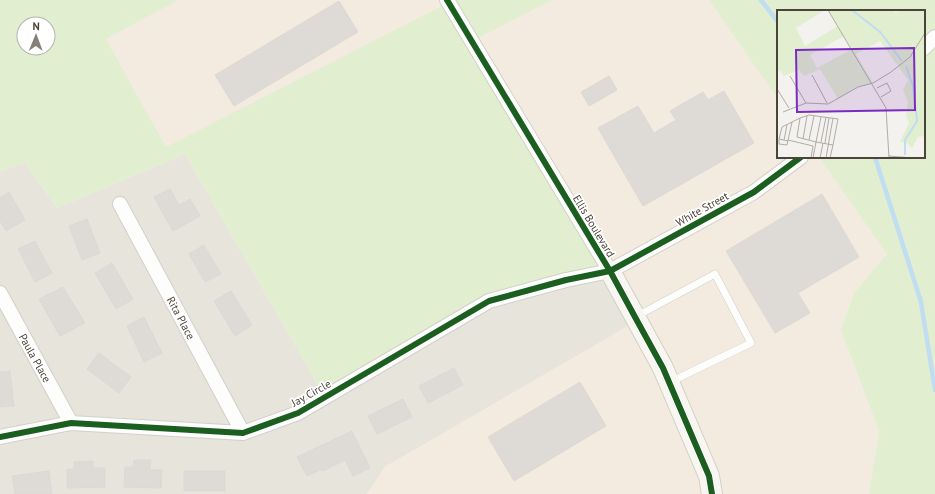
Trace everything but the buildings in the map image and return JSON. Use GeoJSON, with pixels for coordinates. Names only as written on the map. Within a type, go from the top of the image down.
{"type":"FeatureCollection","features":[{"type":"Feature","properties":{"kind":"street","name":"Ellis Boulevard"},"geometry":{"type":"LineString","coordinates":[[447,0],[610,271],[663,368],[709,476],[712,494]]}},
{"type":"Feature","properties":{"kind":"street"},"geometry":{"type":"LineString","coordinates":[[925,47],[935,37]]}},
{"type":"Feature","properties":{"kind":"street","name":"White Street"},"geometry":{"type":"LineString","coordinates":[[610,271],[754,192],[800,158]]}},
{"type":"Feature","properties":{"kind":"street","name":"Rita Place"},"geometry":{"type":"LineString","coordinates":[[120,204],[243,433]]}},
{"type":"Feature","properties":{"kind":"street","name":"Jay Circle"},"geometry":{"type":"LineString","coordinates":[[0,437],[71,423],[243,433],[298,413],[489,301],[566,280],[610,271]]}},
{"type":"Feature","properties":{"kind":"street","name":"Paula Place"},"geometry":{"type":"LineString","coordinates":[[0,293],[71,423]]}},
{"type":"Feature","properties":{"kind":"lane"},"geometry":{"type":"LineString","coordinates":[[635,317],[715,274],[750,342],[669,383]]}},
{"type":"Feature","properties":{"kind":"shaded area"},"geometry":{"type":"Polygon","coordinates":[[[179,0],[447,0],[449,3],[166,147],[106,39],[179,0]]]}},
{"type":"Feature","properties":{"kind":"shaded area"},"geometry":{"type":"Polygon","coordinates":[[[552,0],[709,0],[777,98],[777,158],[820,158],[887,254],[854,293],[841,330],[879,431],[869,494],[367,494],[385,467],[637,321],[471,41],[552,0]]]}},
{"type":"Feature","properties":{"kind":"shaded area"},"geometry":{"type":"Polygon","coordinates":[[[185,154],[325,397],[489,301],[610,271],[637,321],[385,467],[367,494],[0,494],[0,171],[25,163],[57,208],[185,154]]]}},
{"type":"Feature","properties":{"kind":"green space"},"geometry":{"type":"Polygon","coordinates":[[[0,0],[179,0],[106,39],[166,147],[448,3],[447,0],[552,0],[472,41],[610,271],[489,301],[325,397],[185,154],[57,208],[25,163],[0,171],[0,0]]]}},
{"type":"Feature","properties":{"kind":"green space"},"geometry":{"type":"Polygon","coordinates":[[[709,0],[935,0],[935,494],[869,494],[879,431],[841,330],[854,293],[887,254],[820,158],[925,158],[925,10],[777,10],[777,98],[709,0]]]}},
{"type":"Feature","properties":{"kind":"waterway"},"geometry":{"type":"LineString","coordinates":[[761,0],[777,21]]}},
{"type":"Feature","properties":{"kind":"waterway"},"geometry":{"type":"LineString","coordinates":[[875,158],[921,302],[935,390]]}},
{"type":"Feature","properties":{"kind":"cycle path"},"geometry":{"type":"LineString","coordinates":[[447,0],[610,271],[663,368],[709,476],[712,494]]}},
{"type":"Feature","properties":{"kind":"cycle path"},"geometry":{"type":"LineString","coordinates":[[0,437],[71,423],[243,433],[298,413],[489,301],[566,280],[610,271],[754,192],[800,158]]}}]}
